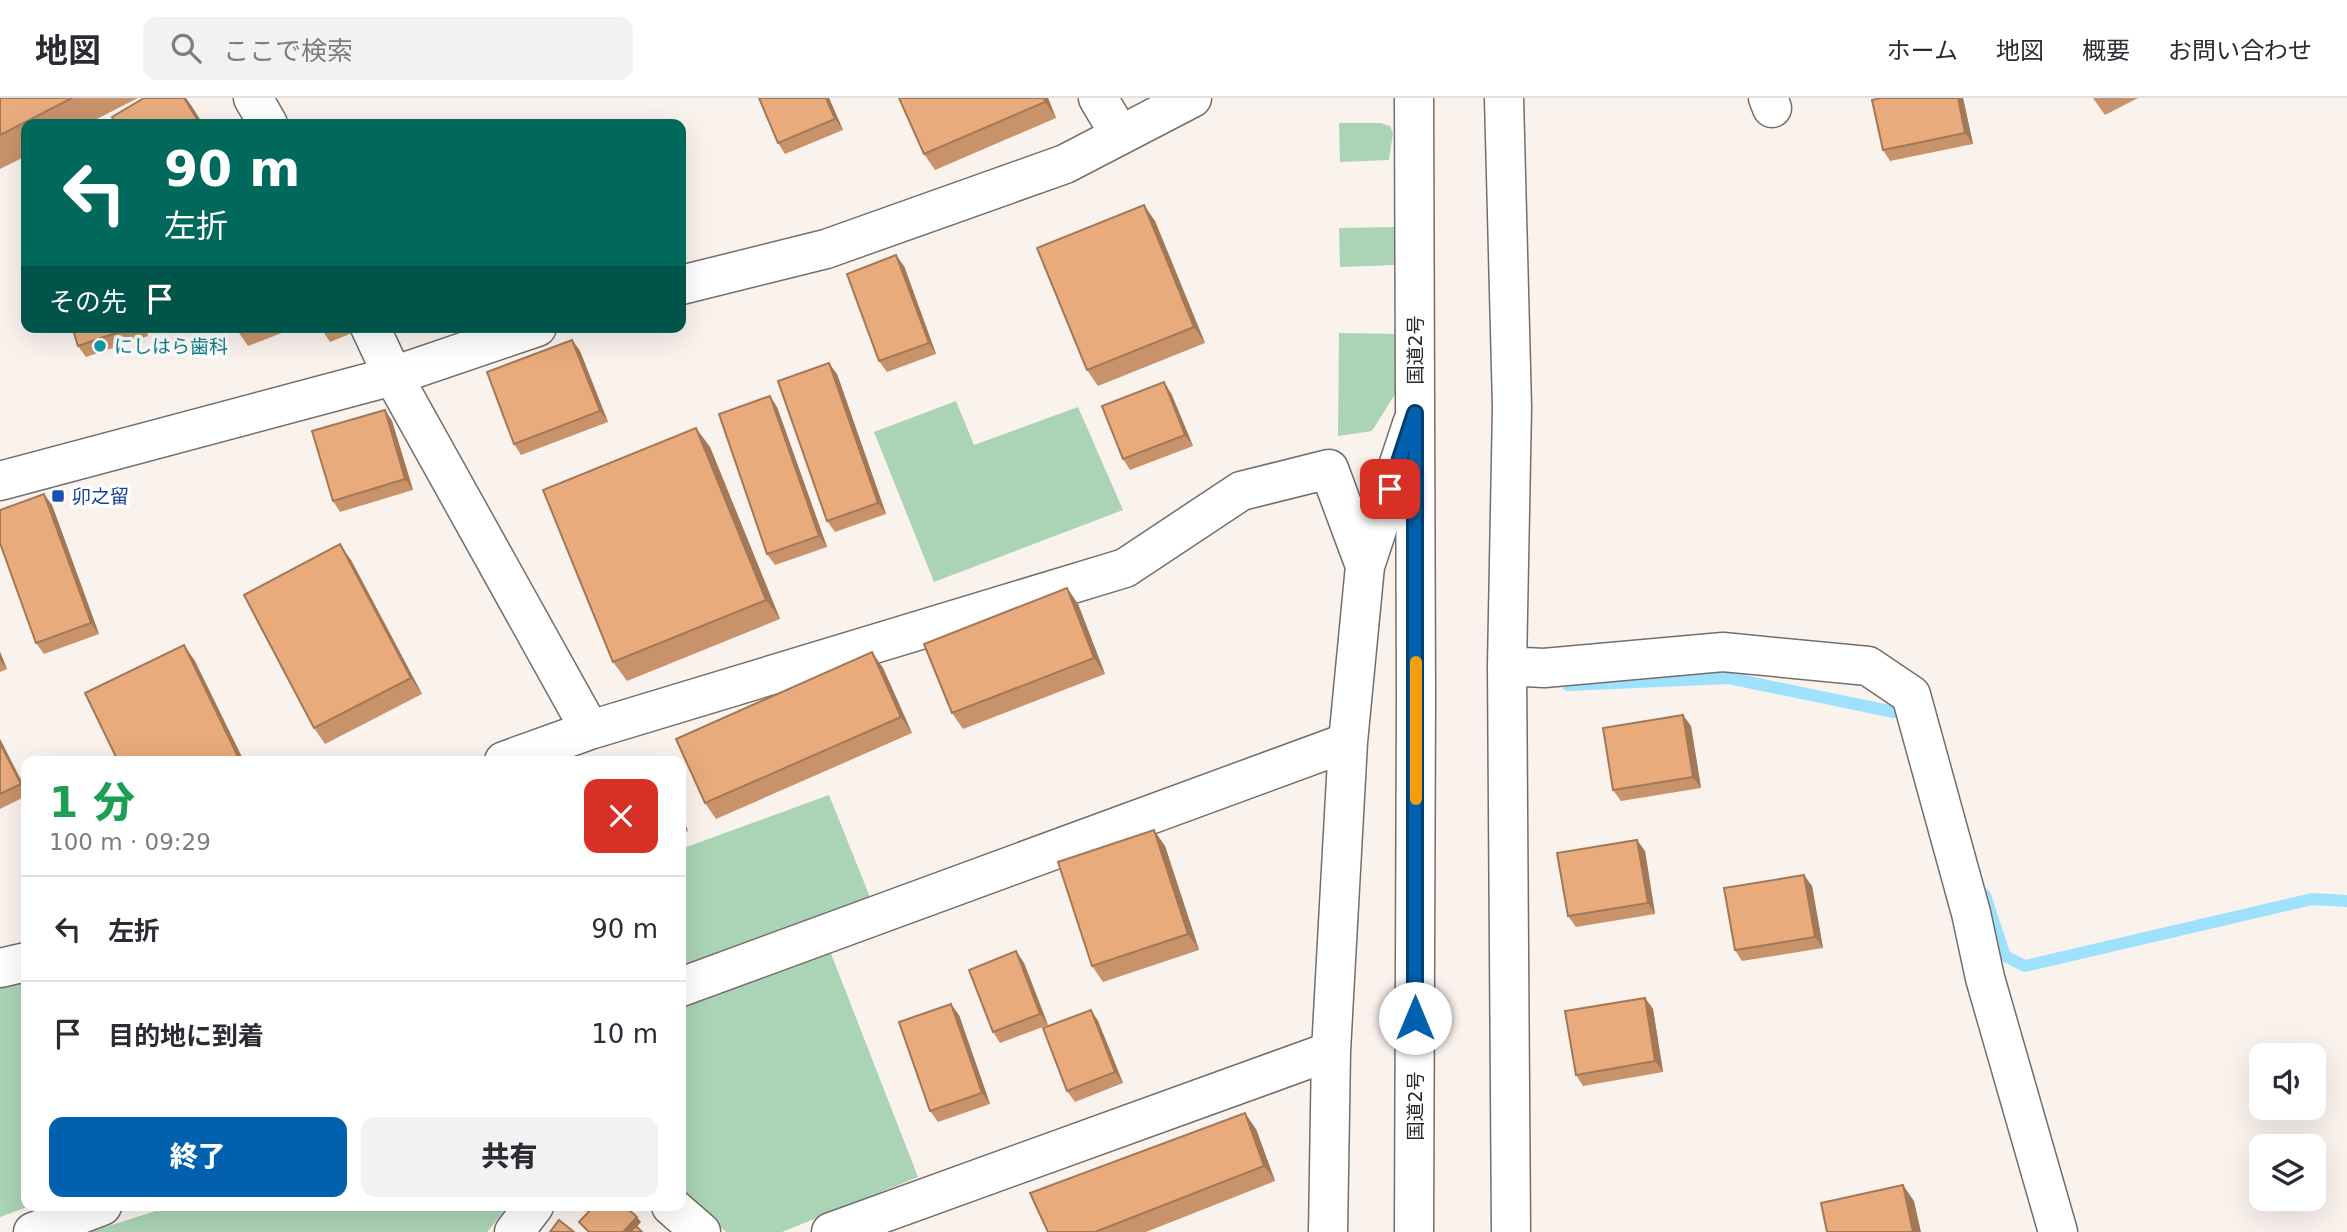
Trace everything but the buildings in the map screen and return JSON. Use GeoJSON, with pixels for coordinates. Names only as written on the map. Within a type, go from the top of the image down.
{"type":"FeatureCollection","features":[{"type":"Feature","properties":{"kind":"main road"},"geometry":{"type":"LineString","coordinates":[[253,98],[265,119]]}},
{"type":"Feature","properties":{"kind":"main road"},"geometry":{"type":"LineString","coordinates":[[1098,98],[1119,135]]}},
{"type":"Feature","properties":{"kind":"main road"},"geometry":{"type":"LineString","coordinates":[[686,284],[826,248],[1065,164],[1192,98]]}},
{"type":"Feature","properties":{"kind":"main road","name":"国道2号"},"geometry":{"type":"LineString","coordinates":[[1415,98],[1415,1232]]}},
{"type":"Feature","properties":{"kind":"main road"},"geometry":{"type":"LineString","coordinates":[[1504,98],[1512,407],[1507,666],[1511,1232]]}},
{"type":"Feature","properties":{"kind":"main road"},"geometry":{"type":"LineString","coordinates":[[373,333],[393,376],[590,730]]}},
{"type":"Feature","properties":{"kind":"main road"},"geometry":{"type":"LineString","coordinates":[[0,481],[393,376],[519,333]]}},
{"type":"Feature","properties":{"kind":"main road"},"geometry":{"type":"LineString","coordinates":[[1328,1232],[1331,1051],[1348,742],[1365,566],[1415,413]]}},
{"type":"Feature","properties":{"kind":"main road"},"geometry":{"type":"LineString","coordinates":[[518,756],[590,730],[1125,568],[1241,491],[1329,469],[1365,566]]}},
{"type":"Feature","properties":{"kind":"main road"},"geometry":{"type":"LineString","coordinates":[[1507,666],[1544,668],[1723,652],[1868,666],[1911,695],[1971,913],[1985,978],[2058,1232]]}},
{"type":"Feature","properties":{"kind":"main road"},"geometry":{"type":"LineString","coordinates":[[686,985],[1348,742]]}},
{"type":"Feature","properties":{"kind":"main road"},"geometry":{"type":"LineString","coordinates":[[0,968],[21,963]]}},
{"type":"Feature","properties":{"kind":"main road"},"geometry":{"type":"LineString","coordinates":[[831,1232],[1331,1051]]}},
{"type":"Feature","properties":{"kind":"main road"},"geometry":{"type":"LineString","coordinates":[[33,1232],[89,1211]]}},
{"type":"Feature","properties":{"kind":"main road"},"geometry":{"type":"LineString","coordinates":[[514,1232],[530,1211]]}},
{"type":"Feature","properties":{"kind":"main road"},"geometry":{"type":"LineString","coordinates":[[677,1211],[701,1232]]}},
{"type":"Feature","properties":{"kind":"green space"},"geometry":{"type":"Polygon","coordinates":[[[1339,123],[1381,123],[1390,126],[1393,133],[1389,160],[1340,162],[1339,123]]]}},
{"type":"Feature","properties":{"kind":"green space"},"geometry":{"type":"Polygon","coordinates":[[[1395,227],[1395,265],[1340,267],[1339,228],[1395,227]]]}},
{"type":"Feature","properties":{"kind":"green space"},"geometry":{"type":"Polygon","coordinates":[[[1339,333],[1397,334],[1397,391],[1372,431],[1338,436],[1339,333]]]}},
{"type":"Feature","properties":{"kind":"green space"},"geometry":{"type":"Polygon","coordinates":[[[956,401],[974,445],[1078,407],[1123,510],[934,582],[874,432],[956,401]]]}},
{"type":"Feature","properties":{"kind":"green space"},"geometry":{"type":"Polygon","coordinates":[[[829,795],[872,902],[686,969],[686,847],[829,795]]]}},
{"type":"Feature","properties":{"kind":"green space"},"geometry":{"type":"Polygon","coordinates":[[[830,951],[918,1177],[782,1232],[726,1232],[686,1195],[686,1004],[830,951]]]}},
{"type":"Feature","properties":{"kind":"green space"},"geometry":{"type":"Polygon","coordinates":[[[21,979],[21,1209],[0,1217],[0,985],[21,979]]]}},
{"type":"Feature","properties":{"kind":"green space"},"geometry":{"type":"Polygon","coordinates":[[[155,1211],[504,1211],[487,1232],[90,1232],[155,1211]]]}},
{"type":"Feature","properties":{"kind":"waterway"},"geometry":{"type":"LineString","coordinates":[[1568,685],[1729,678],[1894,712]]}},
{"type":"Feature","properties":{"kind":"waterway"},"geometry":{"type":"LineString","coordinates":[[1985,895],[2005,956],[2025,966],[2312,899],[2347,901]]}},
{"type":"Feature","properties":{"kind":"slow traffic"},"geometry":{"type":"LineString","coordinates":[[1416,662],[1416,799]]}},
{"type":"Feature","properties":{"kind":"place","name":"にしはら歯科"},"geometry":{"type":"Point","coordinates":[100,346]}},
{"type":"Feature","properties":{"kind":"place","name":"卯之留"},"geometry":{"type":"Point","coordinates":[58,496]}},
{"type":"Feature","properties":{"kind":"route"},"geometry":{"type":"LineString","coordinates":[[1390,489],[1415,413],[1415,1018]]}}]}
